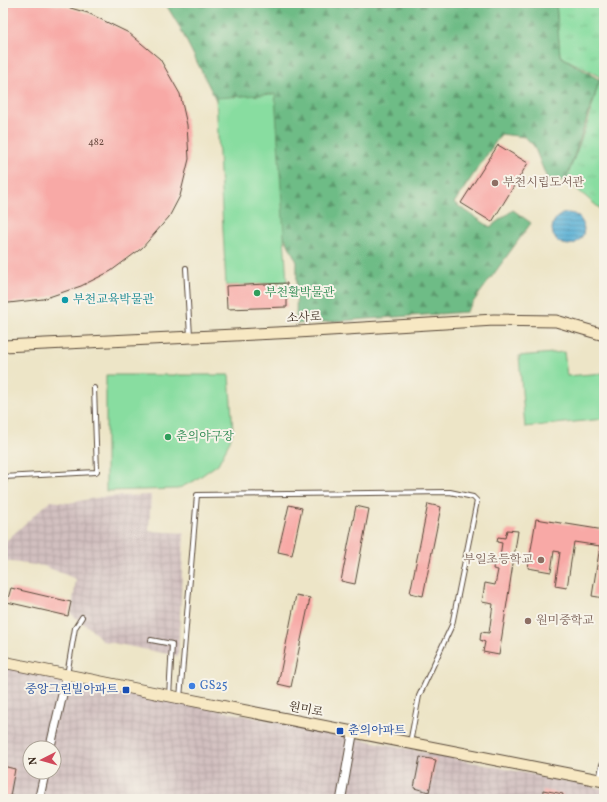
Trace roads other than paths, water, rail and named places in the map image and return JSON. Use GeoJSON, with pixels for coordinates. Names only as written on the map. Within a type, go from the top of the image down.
{"type":"FeatureCollection","features":[{"type":"Feature","properties":{"kind":"street","name":"소사로"},"geometry":{"type":"LineString","coordinates":[[3,346],[494,320],[556,321],[604,335]]}},
{"type":"Feature","properties":{"kind":"street","name":"원미로"},"geometry":{"type":"LineString","coordinates":[[3,662],[602,781]]}},
{"type":"Feature","properties":{"kind":"street"},"geometry":{"type":"LineString","coordinates":[[52,740],[66,675]]}},
{"type":"Feature","properties":{"kind":"street"},"geometry":{"type":"LineString","coordinates":[[341,799],[353,732]]}},
{"type":"Feature","properties":{"kind":"street"},"geometry":{"type":"LineString","coordinates":[[602,781],[604,765]]}},
{"type":"Feature","properties":{"kind":"street"},"geometry":{"type":"LineString","coordinates":[[39,799],[43,780]]}},
{"type":"Feature","properties":{"kind":"lane"},"geometry":{"type":"LineString","coordinates":[[186,268],[190,337]]}},
{"type":"Feature","properties":{"kind":"lane"},"geometry":{"type":"LineString","coordinates":[[3,490],[4,477],[97,471],[94,388]]}},
{"type":"Feature","properties":{"kind":"lane"},"geometry":{"type":"LineString","coordinates":[[180,698],[198,495],[450,492],[473,497],[477,501],[452,625],[419,696],[410,743]]}},
{"type":"Feature","properties":{"kind":"lane"},"geometry":{"type":"LineString","coordinates":[[66,675],[75,628],[82,617]]}},
{"type":"Feature","properties":{"kind":"lane"},"geometry":{"type":"LineString","coordinates":[[151,640],[172,644],[169,696]]}},
{"type":"Feature","properties":{"kind":"water"},"geometry":{"type":"Polygon","coordinates":[[[565,213],[571,213],[580,217],[584,229],[580,241],[571,245],[565,245],[556,241],[552,232],[552,226],[556,217],[565,213]]]}},
{"type":"Feature","properties":{"kind":"place","name":"부천시립도서관"},"geometry":{"type":"Point","coordinates":[495,183]}},
{"type":"Feature","properties":{"kind":"place","name":"부천활박물관"},"geometry":{"type":"Point","coordinates":[257,293]}},
{"type":"Feature","properties":{"kind":"place","name":"부천교육박물관"},"geometry":{"type":"Point","coordinates":[65,300]}},
{"type":"Feature","properties":{"kind":"place","name":"춘의야구장"},"geometry":{"type":"Point","coordinates":[168,437]}},
{"type":"Feature","properties":{"kind":"place","name":"부일초등학교"},"geometry":{"type":"Point","coordinates":[541,560]}},
{"type":"Feature","properties":{"kind":"place","name":"원미중학교"},"geometry":{"type":"Point","coordinates":[528,621]}},
{"type":"Feature","properties":{"kind":"place","name":"GS25"},"geometry":{"type":"Point","coordinates":[192,686]}},
{"type":"Feature","properties":{"kind":"place","name":"중앙그린빌아파트"},"geometry":{"type":"Point","coordinates":[126,690]}},
{"type":"Feature","properties":{"kind":"place","name":"춘의아파트"},"geometry":{"type":"Point","coordinates":[340,731]}}]}
